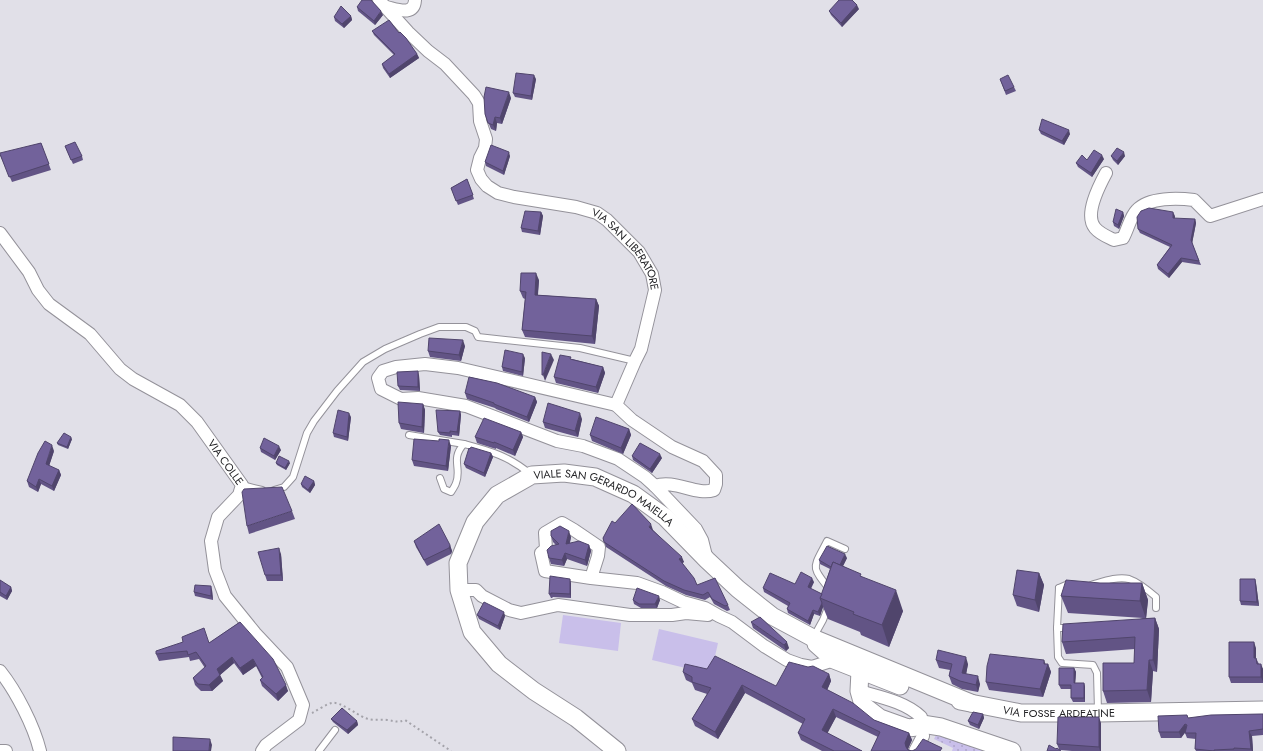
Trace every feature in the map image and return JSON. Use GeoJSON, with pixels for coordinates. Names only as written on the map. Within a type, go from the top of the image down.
{"type":"FeatureCollection","features":[{"type":"Feature","properties":{"kind":"main road","name":"VIALE SAN GERARDO MAIELLA"},"geometry":{"type":"LineString","coordinates":[[618,751],[576,718],[534,691],[499,664],[472,632],[459,590],[458,563],[475,522],[497,495],[532,475],[564,473],[595,478],[633,494],[665,517],[707,560],[772,616],[813,638],[817,646],[834,660],[860,671]]}},
{"type":"Feature","properties":{"kind":"main road"},"geometry":{"type":"LineString","coordinates":[[813,638],[971,703]]}},
{"type":"Feature","properties":{"kind":"main road"},"geometry":{"type":"LineString","coordinates":[[860,671],[859,691],[863,706],[880,718],[908,728],[917,727],[922,724],[941,727],[1012,751]]}},
{"type":"Feature","properties":{"kind":"main road","name":"VIA FOSSE ARDEATINE"},"geometry":{"type":"LineString","coordinates":[[860,671],[913,691],[940,698],[1021,713],[1263,710]]}},
{"type":"Feature","properties":{"kind":"street"},"geometry":{"type":"LineString","coordinates":[[382,3],[403,12],[410,10],[415,3],[415,0]]}},
{"type":"Feature","properties":{"kind":"street","name":"VIA SAN LIBERATORE"},"geometry":{"type":"LineString","coordinates":[[382,3],[408,32],[428,51],[445,64],[474,94],[479,104],[480,121],[486,139],[486,148],[480,158],[477,170],[481,179],[487,186],[498,193],[514,197],[576,207],[597,213],[607,220],[639,252],[652,274],[654,290],[641,349],[616,405]]}},
{"type":"Feature","properties":{"kind":"street"},"geometry":{"type":"LineString","coordinates":[[1106,173],[1096,193],[1091,219],[1095,228],[1114,240],[1123,238],[1137,209],[1145,204],[1157,200],[1194,200],[1210,216],[1263,199]]}},
{"type":"Feature","properties":{"kind":"street","name":"VIA COLLE"},"geometry":{"type":"LineString","coordinates":[[0,233],[49,304],[90,334],[120,369],[133,379],[180,405],[197,422],[242,485],[239,495],[218,517],[211,541],[214,570],[225,596],[255,633],[287,667],[303,705],[299,720]]}},
{"type":"Feature","properties":{"kind":"street"},"geometry":{"type":"LineString","coordinates":[[655,486],[660,484],[679,485],[707,492],[714,490],[716,475],[703,461],[672,447],[632,420],[616,405],[458,368],[426,364],[396,367],[383,371],[378,378],[381,389],[401,399],[418,398],[466,406],[557,441],[583,446],[618,459],[655,486],[696,529],[702,540],[707,560]]}},
{"type":"Feature","properties":{"kind":"street"},"geometry":{"type":"LineString","coordinates":[[591,578],[598,556],[599,547],[562,523],[545,533],[546,549],[541,553],[545,571],[591,578],[637,583],[662,592],[683,602],[705,608],[732,622],[764,646],[787,660],[812,667],[834,660]]}},
{"type":"Feature","properties":{"kind":"street"},"geometry":{"type":"LineString","coordinates":[[459,590],[476,590],[482,596],[509,610],[521,613],[558,605],[630,615],[672,615],[686,613],[718,616]]}},
{"type":"Feature","properties":{"kind":"street"},"geometry":{"type":"LineString","coordinates":[[0,671],[23,708],[40,751]]}},
{"type":"Feature","properties":{"kind":"street"},"geometry":{"type":"LineString","coordinates":[[262,751],[266,745],[299,720]]}},
{"type":"Feature","properties":{"kind":"street"},"geometry":{"type":"LineString","coordinates":[[915,751],[923,736],[922,724]]}},
{"type":"Feature","properties":{"kind":"street"},"geometry":{"type":"LineString","coordinates":[[0,751],[6,751]]}},
{"type":"Feature","properties":{"kind":"lane"},"geometry":{"type":"LineString","coordinates":[[242,485],[272,491],[284,487],[293,477],[307,433],[314,421],[337,391],[363,362],[385,349],[439,327],[466,327],[475,331],[478,337],[580,348],[635,361]]}},
{"type":"Feature","properties":{"kind":"lane"},"geometry":{"type":"LineString","coordinates":[[409,435],[464,444],[501,455],[518,464],[532,475]]}},
{"type":"Feature","properties":{"kind":"lane"},"geometry":{"type":"LineString","coordinates":[[440,478],[444,489],[451,492],[457,482],[456,458],[458,450],[464,444]]}},
{"type":"Feature","properties":{"kind":"lane"},"geometry":{"type":"LineString","coordinates":[[813,638],[823,620],[832,597],[830,591],[816,573],[815,565],[826,541],[845,549]]}},
{"type":"Feature","properties":{"kind":"lane"},"geometry":{"type":"LineString","coordinates":[[1060,588],[1066,585],[1090,585],[1116,579],[1129,579],[1148,590],[1156,597],[1156,608]]}},
{"type":"Feature","properties":{"kind":"lane"},"geometry":{"type":"LineString","coordinates":[[1060,588],[1070,594]]}},
{"type":"Feature","properties":{"kind":"lane"},"geometry":{"type":"LineString","coordinates":[[1060,588],[1057,628],[1058,657],[1062,663],[1093,665],[1097,673],[1098,713]]}},
{"type":"Feature","properties":{"kind":"lane"},"geometry":{"type":"LineString","coordinates":[[1057,628],[1080,627]]}},
{"type":"Feature","properties":{"kind":"lane"},"geometry":{"type":"LineString","coordinates":[[319,751],[335,730]]}},
{"type":"Feature","properties":{"kind":"path"},"geometry":{"type":"LineString","coordinates":[[299,720],[332,702],[338,703],[367,719],[378,721],[386,720],[399,723],[405,720],[451,751]]}},
{"type":"Feature","properties":{"kind":"shaded area"},"geometry":{"type":"Polygon","coordinates":[[[563,615],[621,623],[618,651],[559,643],[563,615]]]}},
{"type":"Feature","properties":{"kind":"shaded area"},"geometry":{"type":"Polygon","coordinates":[[[659,629],[718,643],[711,674],[652,660],[659,629]]]}},
{"type":"Feature","properties":{"kind":"shaded area"},"geometry":{"type":"Polygon","coordinates":[[[938,731],[1017,751],[952,751],[953,748],[934,739],[938,731]]]}},
{"type":"Feature","properties":{"kind":"building"},"geometry":{"type":"Polygon","coordinates":[[[362,0],[371,0],[381,11],[374,21],[357,7],[362,0]]]}},
{"type":"Feature","properties":{"kind":"building"},"geometry":{"type":"Polygon","coordinates":[[[839,0],[852,0],[857,5],[841,23],[829,11],[839,0]]]}},
{"type":"Feature","properties":{"kind":"building"},"geometry":{"type":"Polygon","coordinates":[[[341,6],[351,16],[342,24],[334,17],[341,6]]]}},
{"type":"Feature","properties":{"kind":"building"},"geometry":{"type":"Polygon","coordinates":[[[389,20],[399,33],[400,32],[406,38],[417,54],[389,74],[382,64],[395,54],[372,31],[389,20]]]}},
{"type":"Feature","properties":{"kind":"building"},"geometry":{"type":"Polygon","coordinates":[[[516,73],[534,75],[531,96],[513,93],[516,73]]]}},
{"type":"Feature","properties":{"kind":"building"},"geometry":{"type":"Polygon","coordinates":[[[1008,75],[1014,87],[1005,91],[1000,79],[1008,75]]]}},
{"type":"Feature","properties":{"kind":"building"},"geometry":{"type":"Polygon","coordinates":[[[486,87],[509,92],[500,118],[495,117],[493,125],[488,123],[485,114],[484,97],[486,87]]]}},
{"type":"Feature","properties":{"kind":"building"},"geometry":{"type":"Polygon","coordinates":[[[1042,119],[1069,130],[1062,141],[1039,130],[1042,119]]]}},
{"type":"Feature","properties":{"kind":"building"},"geometry":{"type":"Polygon","coordinates":[[[75,142],[82,156],[71,160],[65,146],[75,142]]]}},
{"type":"Feature","properties":{"kind":"building"},"geometry":{"type":"Polygon","coordinates":[[[41,143],[49,164],[9,177],[0,153],[41,143]]]}},
{"type":"Feature","properties":{"kind":"building"},"geometry":{"type":"Polygon","coordinates":[[[491,145],[509,152],[503,171],[485,162],[491,145]]]}},
{"type":"Feature","properties":{"kind":"building"},"geometry":{"type":"Polygon","coordinates":[[[1117,148],[1124,152],[1117,161],[1111,156],[1117,148]]]}},
{"type":"Feature","properties":{"kind":"building"},"geometry":{"type":"Polygon","coordinates":[[[1094,150],[1102,155],[1091,173],[1076,163],[1082,155],[1087,160],[1094,150]]]}},
{"type":"Feature","properties":{"kind":"building"},"geometry":{"type":"Polygon","coordinates":[[[467,179],[473,195],[456,201],[451,188],[467,179]]]}},
{"type":"Feature","properties":{"kind":"building"},"geometry":{"type":"Polygon","coordinates":[[[1149,208],[1173,212],[1173,218],[1195,219],[1191,240],[1199,261],[1181,258],[1168,274],[1157,265],[1172,245],[1138,229],[1137,217],[1141,211],[1149,208]]]}},
{"type":"Feature","properties":{"kind":"building"},"geometry":{"type":"Polygon","coordinates":[[[1116,209],[1123,212],[1118,225],[1113,222],[1116,209]]]}},
{"type":"Feature","properties":{"kind":"building"},"geometry":{"type":"Polygon","coordinates":[[[525,211],[541,212],[538,231],[521,228],[525,211]]]}},
{"type":"Feature","properties":{"kind":"building"},"geometry":{"type":"Polygon","coordinates":[[[521,273],[536,273],[535,295],[596,299],[592,336],[522,330],[526,292],[520,291],[521,273]]]}},
{"type":"Feature","properties":{"kind":"building"},"geometry":{"type":"Polygon","coordinates":[[[429,338],[463,340],[459,355],[428,351],[429,338]]]}},
{"type":"Feature","properties":{"kind":"building"},"geometry":{"type":"Polygon","coordinates":[[[505,350],[523,354],[522,372],[502,367],[505,350]]]}},
{"type":"Feature","properties":{"kind":"building"},"geometry":{"type":"Polygon","coordinates":[[[542,352],[551,354],[543,375],[542,375],[542,352]]]}},
{"type":"Feature","properties":{"kind":"building"},"geometry":{"type":"Polygon","coordinates":[[[560,355],[603,367],[596,387],[554,377],[560,355]]]}},
{"type":"Feature","properties":{"kind":"building"},"geometry":{"type":"Polygon","coordinates":[[[418,371],[418,387],[398,386],[397,372],[418,371]]]}},
{"type":"Feature","properties":{"kind":"building"},"geometry":{"type":"Polygon","coordinates":[[[469,377],[497,383],[535,397],[527,417],[465,393],[469,377]]]}},
{"type":"Feature","properties":{"kind":"building"},"geometry":{"type":"Polygon","coordinates":[[[398,402],[423,404],[422,427],[399,423],[398,402]]]}},
{"type":"Feature","properties":{"kind":"building"},"geometry":{"type":"Polygon","coordinates":[[[548,403],[580,413],[575,431],[543,422],[548,403]]]}},
{"type":"Feature","properties":{"kind":"building"},"geometry":{"type":"Polygon","coordinates":[[[338,410],[349,413],[347,437],[333,433],[338,410]]]}},
{"type":"Feature","properties":{"kind":"building"},"geometry":{"type":"Polygon","coordinates":[[[436,410],[460,411],[457,432],[438,432],[436,410]]]}},
{"type":"Feature","properties":{"kind":"building"},"geometry":{"type":"Polygon","coordinates":[[[596,417],[629,429],[621,448],[590,435],[596,417]]]}},
{"type":"Feature","properties":{"kind":"building"},"geometry":{"type":"Polygon","coordinates":[[[484,418],[521,432],[513,450],[494,442],[475,437],[484,418]]]}},
{"type":"Feature","properties":{"kind":"building"},"geometry":{"type":"Polygon","coordinates":[[[64,433],[71,437],[67,447],[57,443],[64,433]]]}},
{"type":"Feature","properties":{"kind":"building"},"geometry":{"type":"Polygon","coordinates":[[[264,438],[279,446],[274,456],[260,448],[264,438]]]}},
{"type":"Feature","properties":{"kind":"building"},"geometry":{"type":"Polygon","coordinates":[[[414,439],[439,441],[439,439],[449,440],[446,466],[412,460],[414,439]]]}},
{"type":"Feature","properties":{"kind":"building"},"geometry":{"type":"Polygon","coordinates":[[[45,441],[52,445],[46,464],[59,470],[52,486],[39,479],[36,487],[27,481],[38,453],[45,441]]]}},
{"type":"Feature","properties":{"kind":"building"},"geometry":{"type":"Polygon","coordinates":[[[640,443],[660,454],[650,469],[632,456],[640,443]]]}},
{"type":"Feature","properties":{"kind":"building"},"geometry":{"type":"Polygon","coordinates":[[[471,447],[491,453],[484,473],[464,464],[469,448],[470,449],[471,447]]]}},
{"type":"Feature","properties":{"kind":"building"},"geometry":{"type":"Polygon","coordinates":[[[279,456],[289,461],[285,468],[276,463],[279,456]]]}},
{"type":"Feature","properties":{"kind":"building"},"geometry":{"type":"Polygon","coordinates":[[[305,476],[314,481],[308,490],[301,484],[305,476]]]}},
{"type":"Feature","properties":{"kind":"building"},"geometry":{"type":"Polygon","coordinates":[[[282,487],[292,511],[247,526],[242,492],[244,489],[282,487]]]}},
{"type":"Feature","properties":{"kind":"building"},"geometry":{"type":"Polygon","coordinates":[[[632,504],[651,524],[649,527],[682,557],[679,559],[694,578],[697,585],[715,578],[728,605],[725,606],[712,599],[708,592],[703,595],[684,590],[664,581],[604,542],[603,538],[612,521],[615,523],[632,504]]]}},
{"type":"Feature","properties":{"kind":"building"},"geometry":{"type":"Polygon","coordinates":[[[439,524],[450,545],[449,548],[424,560],[414,541],[439,524]]]}},
{"type":"Feature","properties":{"kind":"building"},"geometry":{"type":"Polygon","coordinates":[[[560,526],[569,531],[566,544],[579,541],[589,545],[585,560],[565,553],[562,560],[549,558],[547,550],[551,546],[559,544],[551,536],[551,531],[560,526]]]}},
{"type":"Feature","properties":{"kind":"building"},"geometry":{"type":"Polygon","coordinates":[[[827,546],[845,554],[840,565],[833,562],[831,567],[819,560],[827,546]]]}},
{"type":"Feature","properties":{"kind":"building"},"geometry":{"type":"Polygon","coordinates":[[[279,548],[281,575],[265,575],[258,552],[279,548]]]}},
{"type":"Feature","properties":{"kind":"building"},"geometry":{"type":"Polygon","coordinates":[[[833,562],[861,574],[860,576],[896,590],[882,625],[853,614],[854,612],[820,598],[833,562]]]}},
{"type":"Feature","properties":{"kind":"building"},"geometry":{"type":"Polygon","coordinates":[[[1017,570],[1039,573],[1035,600],[1013,595],[1017,570]]]}},
{"type":"Feature","properties":{"kind":"building"},"geometry":{"type":"Polygon","coordinates":[[[801,572],[812,578],[808,587],[822,594],[820,598],[822,603],[818,612],[813,610],[808,621],[787,609],[790,603],[763,588],[770,573],[795,584],[801,572]]]}},
{"type":"Feature","properties":{"kind":"building"},"geometry":{"type":"Polygon","coordinates":[[[550,576],[570,579],[570,594],[549,594],[550,576]]]}},
{"type":"Feature","properties":{"kind":"building"},"geometry":{"type":"Polygon","coordinates":[[[1240,579],[1255,579],[1257,602],[1240,601],[1240,579]]]}},
{"type":"Feature","properties":{"kind":"building"},"geometry":{"type":"Polygon","coordinates":[[[0,580],[11,587],[6,596],[0,592],[0,580]]]}},
{"type":"Feature","properties":{"kind":"building"},"geometry":{"type":"Polygon","coordinates":[[[1066,580],[1100,583],[1142,583],[1140,601],[1061,596],[1066,580]]]}},
{"type":"Feature","properties":{"kind":"building"},"geometry":{"type":"Polygon","coordinates":[[[195,585],[211,586],[211,596],[194,592],[195,585]]]}},
{"type":"Feature","properties":{"kind":"building"},"geometry":{"type":"Polygon","coordinates":[[[637,588],[659,596],[655,604],[639,604],[633,600],[637,588]]]}},
{"type":"Feature","properties":{"kind":"building"},"geometry":{"type":"Polygon","coordinates":[[[484,602],[504,612],[498,626],[477,615],[484,602]]]}},
{"type":"Feature","properties":{"kind":"building"},"geometry":{"type":"Polygon","coordinates":[[[760,617],[787,642],[784,645],[751,622],[760,617]]]}},
{"type":"Feature","properties":{"kind":"building"},"geometry":{"type":"Polygon","coordinates":[[[1155,618],[1153,660],[1149,660],[1147,690],[1103,691],[1103,663],[1134,663],[1135,637],[1062,642],[1063,624],[1155,618]]]}},
{"type":"Feature","properties":{"kind":"building"},"geometry":{"type":"Polygon","coordinates":[[[240,622],[273,659],[286,685],[276,694],[260,680],[263,677],[253,659],[240,668],[232,657],[217,669],[220,675],[209,685],[198,684],[193,678],[206,666],[196,652],[188,655],[187,651],[156,654],[156,651],[183,642],[182,637],[204,628],[209,643],[240,622]]]}},
{"type":"Feature","properties":{"kind":"building"},"geometry":{"type":"Polygon","coordinates":[[[1229,642],[1254,642],[1254,658],[1256,658],[1257,664],[1261,664],[1261,677],[1229,677],[1229,642]]]}},
{"type":"Feature","properties":{"kind":"building"},"geometry":{"type":"Polygon","coordinates":[[[938,650],[966,657],[962,673],[978,676],[976,685],[960,681],[949,676],[952,664],[936,660],[938,650]]]}},
{"type":"Feature","properties":{"kind":"building"},"geometry":{"type":"Polygon","coordinates":[[[990,654],[1044,660],[1044,664],[1048,664],[1040,689],[986,682],[987,666],[990,654]]]}},
{"type":"Feature","properties":{"kind":"building"},"geometry":{"type":"Polygon","coordinates":[[[715,656],[776,686],[789,662],[808,667],[813,666],[829,674],[822,687],[853,703],[874,720],[909,733],[905,743],[908,750],[912,751],[871,751],[880,732],[833,709],[822,730],[862,751],[834,751],[798,733],[805,719],[742,685],[715,732],[692,719],[711,688],[692,682],[692,677],[683,672],[685,664],[707,669],[715,656]]]}},
{"type":"Feature","properties":{"kind":"building"},"geometry":{"type":"Polygon","coordinates":[[[1059,668],[1074,668],[1074,683],[1084,683],[1084,698],[1071,698],[1071,685],[1059,685],[1059,668]]]}},
{"type":"Feature","properties":{"kind":"building"},"geometry":{"type":"Polygon","coordinates":[[[342,708],[357,721],[347,730],[331,719],[342,708]]]}},
{"type":"Feature","properties":{"kind":"building"},"geometry":{"type":"Polygon","coordinates":[[[973,712],[983,714],[978,725],[968,721],[973,712]]]}},
{"type":"Feature","properties":{"kind":"building"},"geometry":{"type":"Polygon","coordinates":[[[1263,714],[1263,729],[1249,731],[1251,749],[1234,748],[1214,751],[1195,749],[1196,733],[1185,733],[1187,725],[1185,724],[1179,732],[1159,732],[1158,716],[1187,715],[1188,718],[1211,715],[1263,714]]]}},
{"type":"Feature","properties":{"kind":"building"},"geometry":{"type":"Polygon","coordinates":[[[1058,717],[1099,717],[1099,747],[1057,744],[1058,717]]]}},
{"type":"Feature","properties":{"kind":"building"},"geometry":{"type":"Polygon","coordinates":[[[173,737],[210,739],[209,751],[173,751],[173,737]]]}},
{"type":"Feature","properties":{"kind":"building"},"geometry":{"type":"Polygon","coordinates":[[[923,739],[942,748],[940,751],[912,751],[916,749],[923,739]]]}},
{"type":"Feature","properties":{"kind":"building"},"geometry":{"type":"Polygon","coordinates":[[[1049,745],[1056,749],[1057,748],[1061,751],[1047,751],[1049,745]]]}}]}
